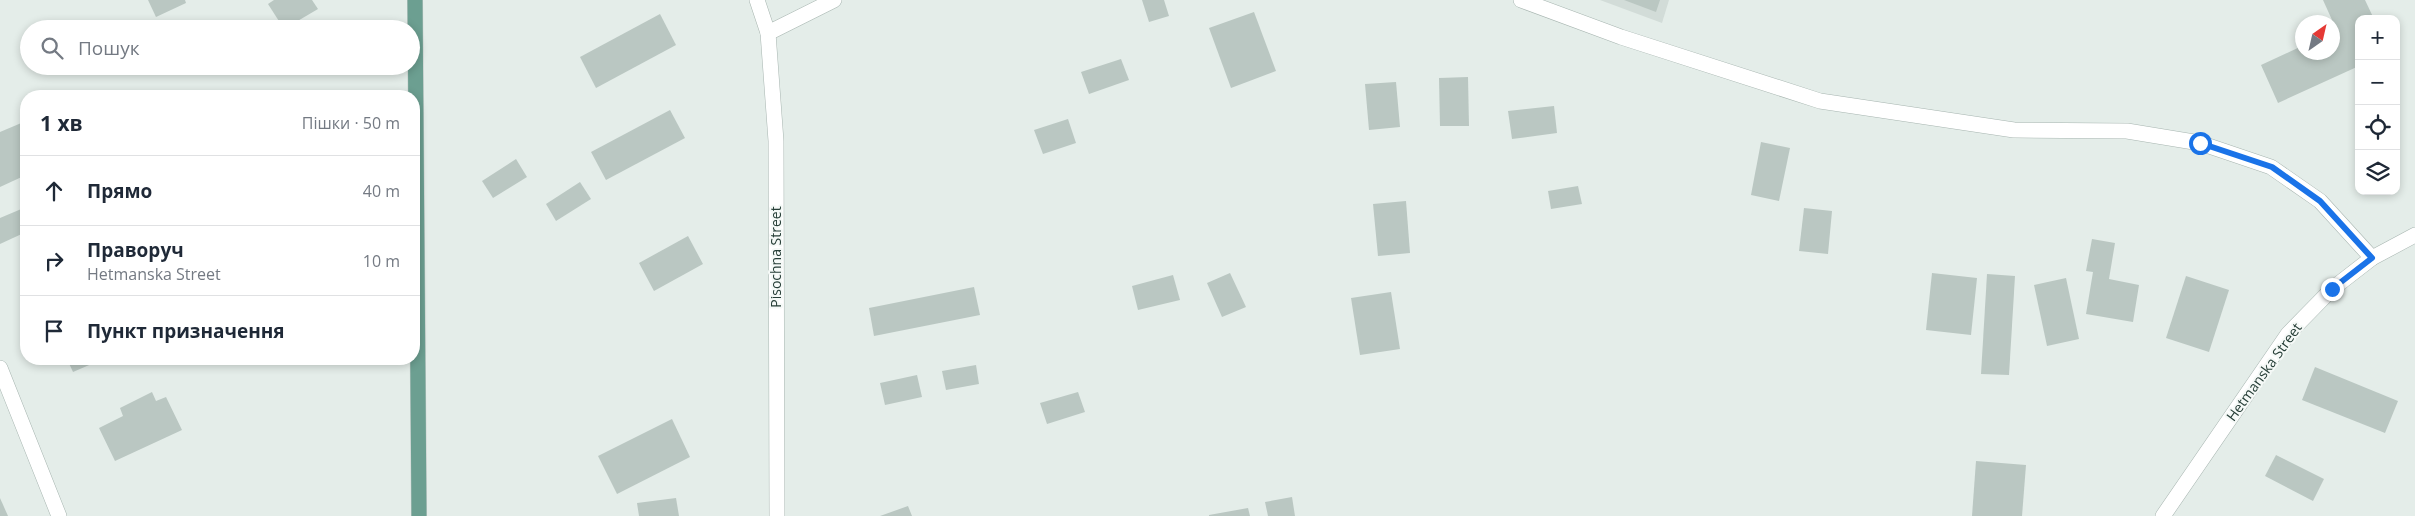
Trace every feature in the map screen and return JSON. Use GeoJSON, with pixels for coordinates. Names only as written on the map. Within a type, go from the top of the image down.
{"type":"FeatureCollection","features":[{"type":"Feature","properties":{"kind":"main road"},"geometry":{"type":"LineString","coordinates":[[416,0],[416,20]]}},
{"type":"Feature","properties":{"kind":"main road"},"geometry":{"type":"LineString","coordinates":[[416,75],[417,90]]}},
{"type":"Feature","properties":{"kind":"main road"},"geometry":{"type":"LineString","coordinates":[[418,365],[419,516]]}},
{"type":"Feature","properties":{"kind":"street","name":"Pisochna Street"},"geometry":{"type":"LineString","coordinates":[[757,0],[768,33],[776,141],[777,516]]}},
{"type":"Feature","properties":{"kind":"street"},"geometry":{"type":"LineString","coordinates":[[768,33],[834,0]]}},
{"type":"Feature","properties":{"kind":"street"},"geometry":{"type":"LineString","coordinates":[[1521,0],[1621,37],[1820,101],[2014,130],[2127,131],[2200,143],[2272,167],[2320,201],[2372,258]]}},
{"type":"Feature","properties":{"kind":"street","name":"Hetmanska Street"},"geometry":{"type":"LineString","coordinates":[[2162,516],[2288,334],[2332,289],[2372,258],[2415,235]]}},
{"type":"Feature","properties":{"kind":"street"},"geometry":{"type":"LineString","coordinates":[[0,368],[58,516]]}},
{"type":"Feature","properties":{"kind":"shaded area"},"geometry":{"type":"Polygon","coordinates":[[[1600,0],[1669,0],[1662,23],[1600,0]]]}},
{"type":"Feature","properties":{"kind":"building"},"geometry":{"type":"Polygon","coordinates":[[[148,0],[185,0],[186,3],[156,17],[148,0]]]}},
{"type":"Feature","properties":{"kind":"building"},"geometry":{"type":"Polygon","coordinates":[[[274,0],[312,0],[318,9],[299,20],[278,20],[268,4],[274,0]]]}},
{"type":"Feature","properties":{"kind":"building"},"geometry":{"type":"Polygon","coordinates":[[[1142,0],[1164,0],[1169,16],[1149,22],[1142,0]]]}},
{"type":"Feature","properties":{"kind":"building"},"geometry":{"type":"Polygon","coordinates":[[[1624,0],[1660,0],[1656,12],[1624,0]]]}},
{"type":"Feature","properties":{"kind":"building"},"geometry":{"type":"Polygon","coordinates":[[[2323,0],[2365,0],[2372,15],[2355,15],[2355,68],[2278,103],[2261,65],[2295,49],[2295,60],[2340,60],[2340,15],[2330,15],[2323,0]]]}},
{"type":"Feature","properties":{"kind":"building"},"geometry":{"type":"Polygon","coordinates":[[[1254,12],[1276,71],[1231,88],[1209,28],[1254,12]]]}},
{"type":"Feature","properties":{"kind":"building"},"geometry":{"type":"Polygon","coordinates":[[[660,14],[676,45],[596,88],[580,57],[660,14]]]}},
{"type":"Feature","properties":{"kind":"building"},"geometry":{"type":"Polygon","coordinates":[[[1121,59],[1129,80],[1089,94],[1081,72],[1121,59]]]}},
{"type":"Feature","properties":{"kind":"building"},"geometry":{"type":"Polygon","coordinates":[[[1468,77],[1469,126],[1440,126],[1439,78],[1468,77]]]}},
{"type":"Feature","properties":{"kind":"building"},"geometry":{"type":"Polygon","coordinates":[[[1396,82],[1400,127],[1369,130],[1365,84],[1396,82]]]}},
{"type":"Feature","properties":{"kind":"building"},"geometry":{"type":"Polygon","coordinates":[[[1554,106],[1557,133],[1512,139],[1508,111],[1554,106]]]}},
{"type":"Feature","properties":{"kind":"building"},"geometry":{"type":"Polygon","coordinates":[[[670,110],[685,138],[606,180],[591,152],[670,110]]]}},
{"type":"Feature","properties":{"kind":"building"},"geometry":{"type":"Polygon","coordinates":[[[1068,119],[1076,143],[1043,154],[1034,130],[1068,119]]]}},
{"type":"Feature","properties":{"kind":"building"},"geometry":{"type":"Polygon","coordinates":[[[20,124],[20,178],[0,187],[0,132],[20,124]]]}},
{"type":"Feature","properties":{"kind":"building"},"geometry":{"type":"Polygon","coordinates":[[[1761,142],[1790,148],[1779,201],[1751,195],[1761,142]]]}},
{"type":"Feature","properties":{"kind":"building"},"geometry":{"type":"Polygon","coordinates":[[[516,159],[527,177],[493,198],[482,181],[516,159]]]}},
{"type":"Feature","properties":{"kind":"building"},"geometry":{"type":"Polygon","coordinates":[[[580,182],[591,199],[556,221],[546,204],[580,182]]]}},
{"type":"Feature","properties":{"kind":"building"},"geometry":{"type":"Polygon","coordinates":[[[1578,186],[1582,204],[1551,209],[1548,191],[1578,186]]]}},
{"type":"Feature","properties":{"kind":"building"},"geometry":{"type":"Polygon","coordinates":[[[1406,201],[1410,253],[1378,256],[1373,204],[1406,201]]]}},
{"type":"Feature","properties":{"kind":"building"},"geometry":{"type":"Polygon","coordinates":[[[1804,208],[1832,211],[1828,254],[1799,251],[1804,208]]]}},
{"type":"Feature","properties":{"kind":"building"},"geometry":{"type":"Polygon","coordinates":[[[20,210],[20,235],[0,244],[0,218],[20,210]]]}},
{"type":"Feature","properties":{"kind":"building"},"geometry":{"type":"Polygon","coordinates":[[[688,236],[703,264],[654,291],[639,263],[688,236]]]}},
{"type":"Feature","properties":{"kind":"building"},"geometry":{"type":"Polygon","coordinates":[[[2092,239],[2115,243],[2109,279],[2139,285],[2133,322],[2086,314],[2093,272],[2086,271],[2092,239]]]}},
{"type":"Feature","properties":{"kind":"building"},"geometry":{"type":"Polygon","coordinates":[[[1230,273],[1246,307],[1222,317],[1207,283],[1230,273]]]}},
{"type":"Feature","properties":{"kind":"building"},"geometry":{"type":"Polygon","coordinates":[[[1932,273],[1977,278],[1971,335],[1926,330],[1932,273]]]}},
{"type":"Feature","properties":{"kind":"building"},"geometry":{"type":"Polygon","coordinates":[[[1987,274],[2015,276],[2009,375],[1981,374],[1987,274]]]}},
{"type":"Feature","properties":{"kind":"building"},"geometry":{"type":"Polygon","coordinates":[[[1173,275],[1180,300],[1138,310],[1132,286],[1173,275]]]}},
{"type":"Feature","properties":{"kind":"building"},"geometry":{"type":"Polygon","coordinates":[[[2186,276],[2229,290],[2209,352],[2166,338],[2186,276]]]}},
{"type":"Feature","properties":{"kind":"building"},"geometry":{"type":"Polygon","coordinates":[[[2066,278],[2079,339],[2047,346],[2034,285],[2066,278]]]}},
{"type":"Feature","properties":{"kind":"building"},"geometry":{"type":"Polygon","coordinates":[[[974,287],[980,315],[874,336],[869,308],[974,287]]]}},
{"type":"Feature","properties":{"kind":"building"},"geometry":{"type":"Polygon","coordinates":[[[1391,292],[1400,349],[1360,355],[1351,298],[1391,292]]]}},
{"type":"Feature","properties":{"kind":"building"},"geometry":{"type":"Polygon","coordinates":[[[70,365],[89,365],[73,372],[70,365]]]}},
{"type":"Feature","properties":{"kind":"building"},"geometry":{"type":"Polygon","coordinates":[[[976,365],[979,384],[946,390],[942,371],[976,365]]]}},
{"type":"Feature","properties":{"kind":"building"},"geometry":{"type":"Polygon","coordinates":[[[2315,367],[2398,401],[2385,433],[2302,400],[2315,367]]]}},
{"type":"Feature","properties":{"kind":"building"},"geometry":{"type":"Polygon","coordinates":[[[917,375],[922,397],[885,405],[880,383],[917,375]]]}},
{"type":"Feature","properties":{"kind":"building"},"geometry":{"type":"Polygon","coordinates":[[[152,392],[156,401],[166,397],[182,430],[115,461],[99,428],[123,416],[120,408],[152,392]]]}},
{"type":"Feature","properties":{"kind":"building"},"geometry":{"type":"Polygon","coordinates":[[[1078,392],[1085,412],[1047,424],[1040,403],[1078,392]]]}},
{"type":"Feature","properties":{"kind":"building"},"geometry":{"type":"Polygon","coordinates":[[[672,419],[690,457],[617,494],[598,456],[672,419]]]}},
{"type":"Feature","properties":{"kind":"building"},"geometry":{"type":"Polygon","coordinates":[[[2276,455],[2324,479],[2313,501],[2265,476],[2276,455]]]}},
{"type":"Feature","properties":{"kind":"building"},"geometry":{"type":"Polygon","coordinates":[[[1976,461],[2026,465],[2022,516],[1972,516],[1976,461]]]}},
{"type":"Feature","properties":{"kind":"building"},"geometry":{"type":"Polygon","coordinates":[[[1292,497],[1295,516],[1268,516],[1265,502],[1292,497]]]}},
{"type":"Feature","properties":{"kind":"building"},"geometry":{"type":"Polygon","coordinates":[[[0,498],[8,516],[0,516],[0,498]]]}},
{"type":"Feature","properties":{"kind":"building"},"geometry":{"type":"Polygon","coordinates":[[[676,498],[679,516],[639,516],[637,503],[676,498]]]}},
{"type":"Feature","properties":{"kind":"building"},"geometry":{"type":"Polygon","coordinates":[[[908,506],[912,516],[880,516],[908,506]]]}},
{"type":"Feature","properties":{"kind":"building"},"geometry":{"type":"Polygon","coordinates":[[[1248,508],[1250,516],[1209,516],[1209,515],[1248,508]]]}},
{"type":"Feature","properties":{"kind":"route"},"geometry":{"type":"LineString","coordinates":[[2200,143],[2272,167],[2320,201],[2372,258],[2332,289]]}}]}
